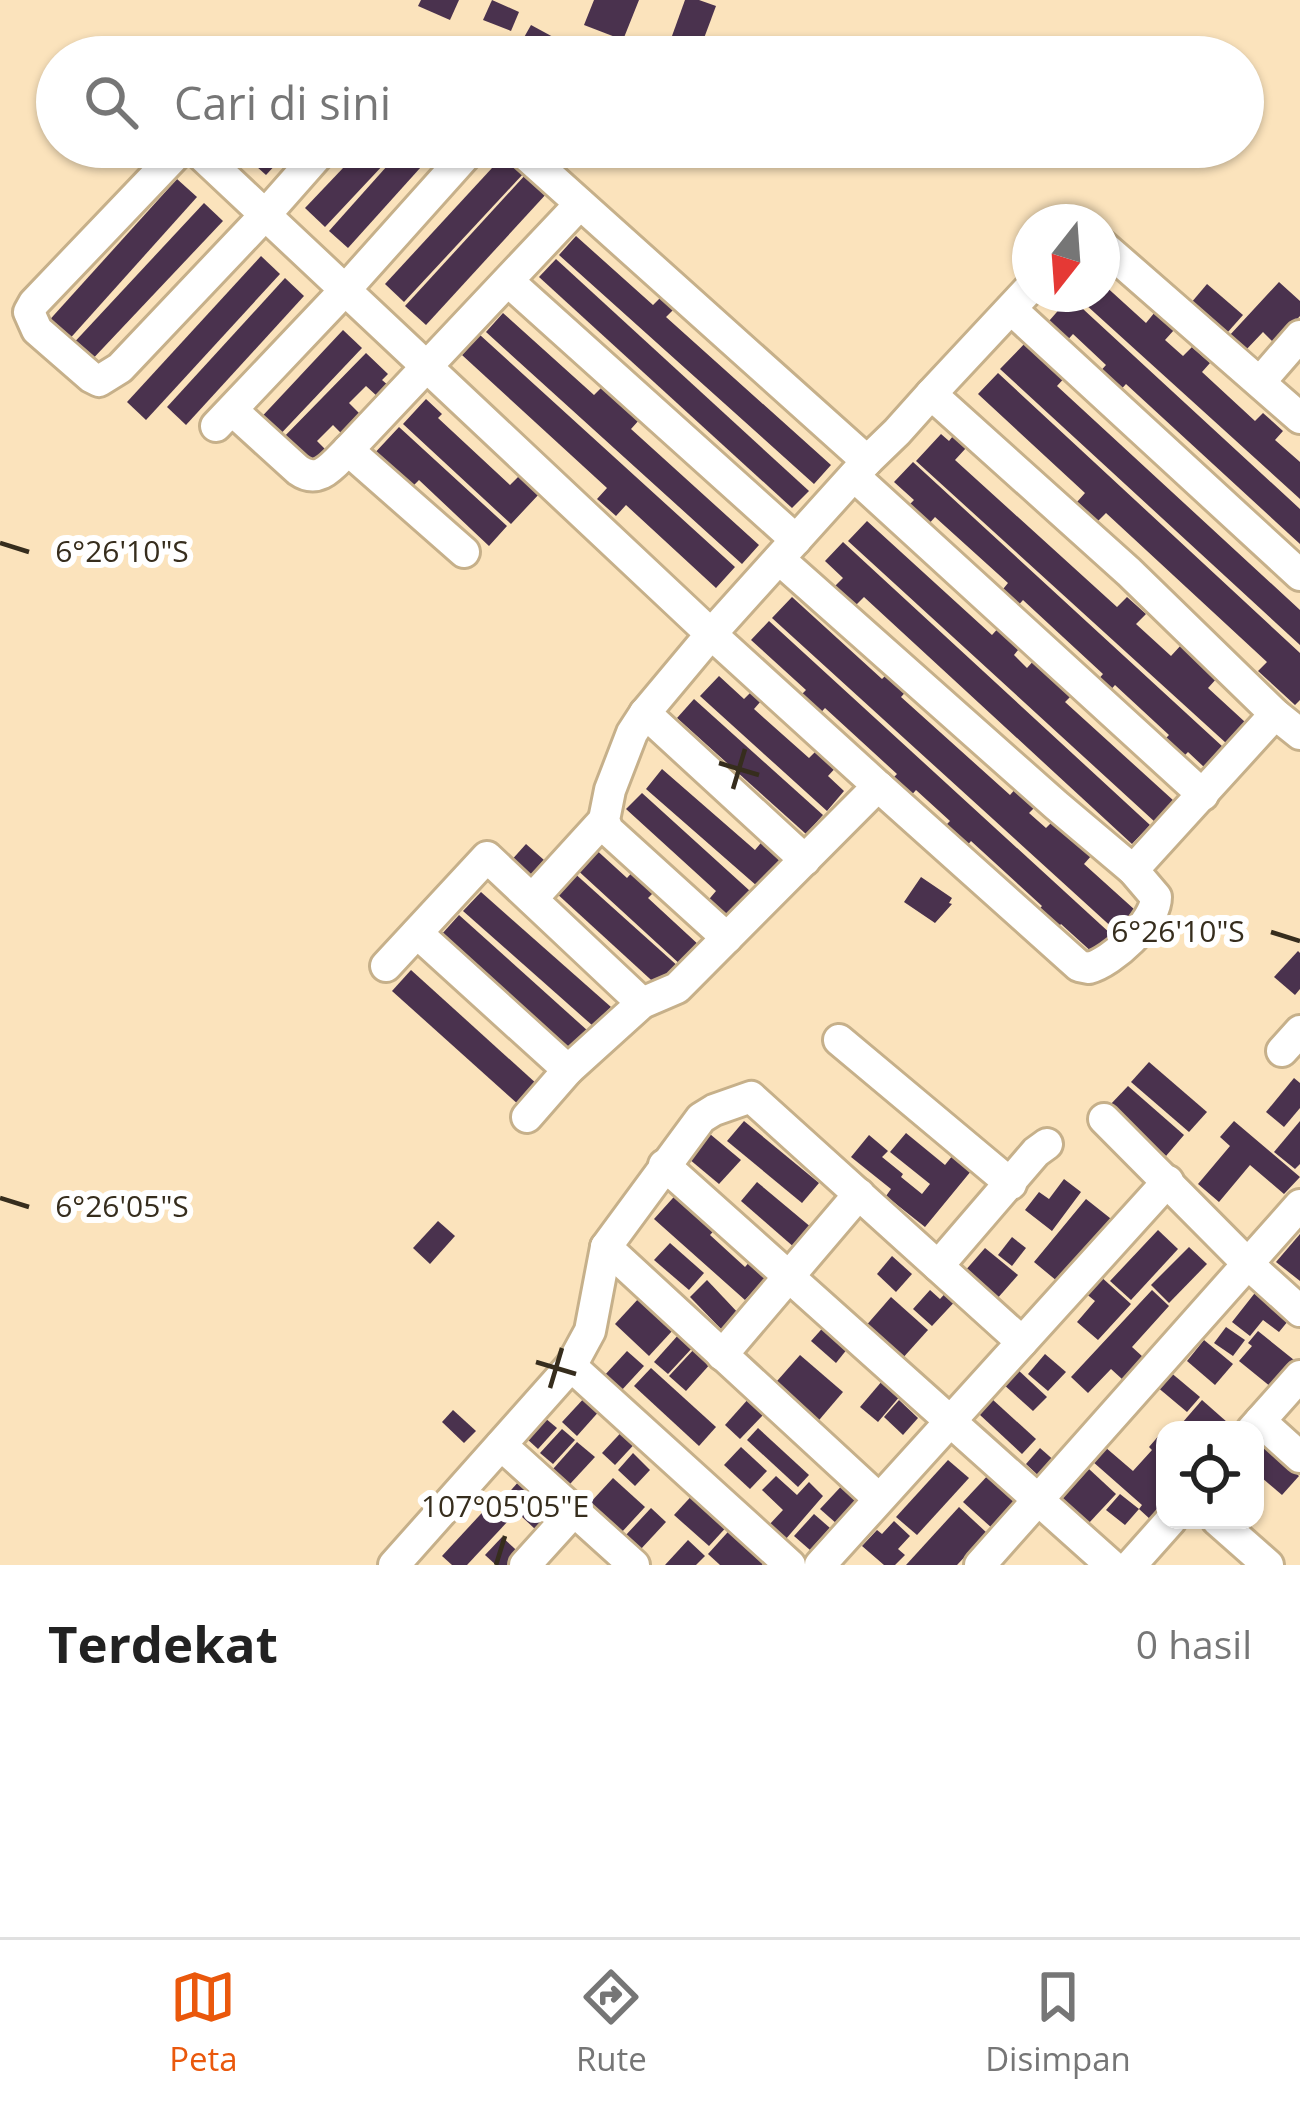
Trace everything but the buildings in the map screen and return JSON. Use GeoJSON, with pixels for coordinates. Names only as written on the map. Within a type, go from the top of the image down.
{"type":"FeatureCollection","features":[{"type":"Feature","properties":{"kind":"street"},"geometry":{"type":"LineString","coordinates":[[163,168],[29,312],[37,330],[99,381],[120,368],[307,168]]}},
{"type":"Feature","properties":{"kind":"street"},"geometry":{"type":"LineString","coordinates":[[215,168],[711,634],[1079,966],[1089,968],[1109,960],[1156,908],[1156,897],[1133,870],[1056,805],[508,281]]}},
{"type":"Feature","properties":{"kind":"street"},"geometry":{"type":"LineString","coordinates":[[454,168],[224,418],[309,477],[319,477],[348,450],[580,204]]}},
{"type":"Feature","properties":{"kind":"street"},"geometry":{"type":"LineString","coordinates":[[540,168],[1203,795]]}},
{"type":"Feature","properties":{"kind":"street"},"geometry":{"type":"LineString","coordinates":[[1120,261],[1300,418]]}},
{"type":"Feature","properties":{"kind":"street"},"geometry":{"type":"LineString","coordinates":[[532,899],[604,820],[624,752],[645,712],[860,468],[1012,308]]}},
{"type":"Feature","properties":{"kind":"street"},"geometry":{"type":"LineString","coordinates":[[1035,312],[1300,575]]}},
{"type":"Feature","properties":{"kind":"street"},"geometry":{"type":"LineString","coordinates":[[1259,382],[1300,336]]}},
{"type":"Feature","properties":{"kind":"street"},"geometry":{"type":"LineString","coordinates":[[931,394],[1129,572],[1288,724],[1203,795],[1133,870]]}},
{"type":"Feature","properties":{"kind":"street"},"geometry":{"type":"LineString","coordinates":[[348,450],[464,552]]}},
{"type":"Feature","properties":{"kind":"street"},"geometry":{"type":"LineString","coordinates":[[645,712],[805,860]]}},
{"type":"Feature","properties":{"kind":"street"},"geometry":{"type":"LineString","coordinates":[[527,1117],[568,1070],[642,1003],[677,988],[878,786]]}},
{"type":"Feature","properties":{"kind":"street"},"geometry":{"type":"LineString","coordinates":[[604,820],[608,830],[727,938]]}},
{"type":"Feature","properties":{"kind":"street"},"geometry":{"type":"LineString","coordinates":[[386,966],[488,857],[642,1003]]}},
{"type":"Feature","properties":{"kind":"street"},"geometry":{"type":"LineString","coordinates":[[417,933],[568,1070]]}},
{"type":"Feature","properties":{"kind":"street"},"geometry":{"type":"LineString","coordinates":[[838,1040],[1011,1184]]}},
{"type":"Feature","properties":{"kind":"street"},"geometry":{"type":"LineString","coordinates":[[394,1565],[571,1366],[590,1331],[607,1247],[664,1166],[708,1113],[752,1097],[1022,1342]]}},
{"type":"Feature","properties":{"kind":"street"},"geometry":{"type":"LineString","coordinates":[[1104,1119],[1300,1311]]}},
{"type":"Feature","properties":{"kind":"street"},"geometry":{"type":"LineString","coordinates":[[938,1266],[1047,1144]]}},
{"type":"Feature","properties":{"kind":"street"},"geometry":{"type":"LineString","coordinates":[[664,1166],[1111,1565]]}},
{"type":"Feature","properties":{"kind":"street"},"geometry":{"type":"LineString","coordinates":[[820,1565],[1168,1181]]}},
{"type":"Feature","properties":{"kind":"street"},"geometry":{"type":"LineString","coordinates":[[722,1355],[859,1195]]}},
{"type":"Feature","properties":{"kind":"street"},"geometry":{"type":"LineString","coordinates":[[980,1565],[1300,1205]]}},
{"type":"Feature","properties":{"kind":"street"},"geometry":{"type":"LineString","coordinates":[[607,1247],[879,1499]]}},
{"type":"Feature","properties":{"kind":"street"},"geometry":{"type":"LineString","coordinates":[[571,1366],[790,1565]]}},
{"type":"Feature","properties":{"kind":"street"},"geometry":{"type":"LineString","coordinates":[[1260,1421],[1300,1376]]}},
{"type":"Feature","properties":{"kind":"street"},"geometry":{"type":"LineString","coordinates":[[1264,1432],[1300,1457]]}},
{"type":"Feature","properties":{"kind":"street"},"geometry":{"type":"LineString","coordinates":[[501,1445],[634,1565]]}},
{"type":"Feature","properties":{"kind":"street"},"geometry":{"type":"LineString","coordinates":[[525,1565],[574,1511]]}},
{"type":"Feature","properties":{"kind":"street"},"geometry":{"type":"LineString","coordinates":[[1131,1565],[1163,1529]]}},
{"type":"Feature","properties":{"kind":"street"},"geometry":{"type":"LineString","coordinates":[[1227,1529],[1268,1565]]}}]}
